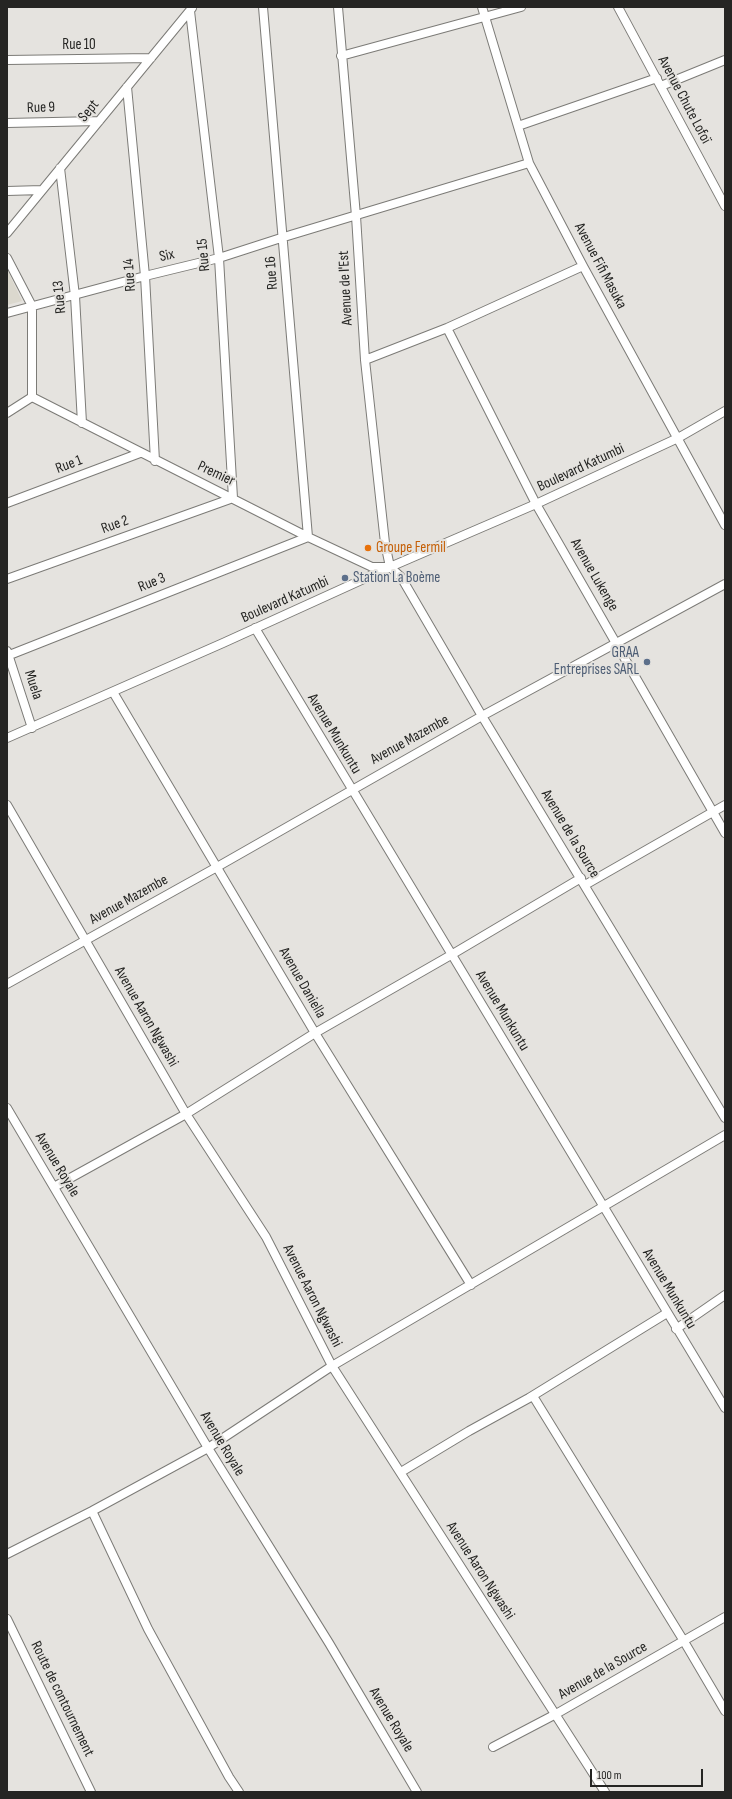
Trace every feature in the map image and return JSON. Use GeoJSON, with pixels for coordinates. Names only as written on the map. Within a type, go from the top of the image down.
{"type":"FeatureCollection","features":[{"type":"Feature","properties":{"kind":"street","name":"Rue 16"},"geometry":{"type":"LineString","coordinates":[[263,7],[284,236],[294,382],[308,537]]}},
{"type":"Feature","properties":{"kind":"street","name":"Avenue de l'Est"},"geometry":{"type":"LineString","coordinates":[[338,7],[341,56],[356,216],[365,360],[385,543],[390,567]]}},
{"type":"Feature","properties":{"kind":"street","name":"Avenue Fifi Masuka"},"geometry":{"type":"LineString","coordinates":[[482,7],[529,163],[583,266],[725,525]]}},
{"type":"Feature","properties":{"kind":"street"},"geometry":{"type":"LineString","coordinates":[[341,56],[521,7]]}},
{"type":"Feature","properties":{"kind":"street","name":"Avenue Chute Lofoï"},"geometry":{"type":"LineString","coordinates":[[618,7],[725,206]]}},
{"type":"Feature","properties":{"kind":"street","name":"Sept"},"geometry":{"type":"LineString","coordinates":[[7,233],[192,9]]}},
{"type":"Feature","properties":{"kind":"street","name":"Rue 15"},"geometry":{"type":"LineString","coordinates":[[192,9],[220,258],[233,498]]}},
{"type":"Feature","properties":{"kind":"street","name":"Rue 10"},"geometry":{"type":"LineString","coordinates":[[7,60],[151,58]]}},
{"type":"Feature","properties":{"kind":"street"},"geometry":{"type":"LineString","coordinates":[[518,126],[725,60]]}},
{"type":"Feature","properties":{"kind":"street","name":"Rue 14"},"geometry":{"type":"LineString","coordinates":[[127,87],[145,276],[155,461]]}},
{"type":"Feature","properties":{"kind":"street","name":"Rue 9"},"geometry":{"type":"LineString","coordinates":[[7,124],[100,121]]}},
{"type":"Feature","properties":{"kind":"street","name":"Six"},"geometry":{"type":"LineString","coordinates":[[7,313],[145,276],[220,258],[284,236],[356,216],[529,163]]}},
{"type":"Feature","properties":{"kind":"street","name":"Rue 13"},"geometry":{"type":"LineString","coordinates":[[60,168],[75,296],[82,423]]}},
{"type":"Feature","properties":{"kind":"street"},"geometry":{"type":"LineString","coordinates":[[7,191],[42,190]]}},
{"type":"Feature","properties":{"kind":"street"},"geometry":{"type":"LineString","coordinates":[[7,258],[32,306],[32,397],[7,413]]}},
{"type":"Feature","properties":{"kind":"street"},"geometry":{"type":"LineString","coordinates":[[365,360],[447,328],[583,266]]}},
{"type":"Feature","properties":{"kind":"street","name":"Avenue Lukenge"},"geometry":{"type":"LineString","coordinates":[[447,328],[536,504],[617,642],[725,833]]}},
{"type":"Feature","properties":{"kind":"street","name":"Premier"},"geometry":{"type":"LineString","coordinates":[[32,397],[155,461],[233,498],[308,537],[372,567],[390,567]]}},
{"type":"Feature","properties":{"kind":"street","name":"Boulevard Katumbi"},"geometry":{"type":"LineString","coordinates":[[7,738],[390,567],[536,504],[678,438],[725,411]]}},
{"type":"Feature","properties":{"kind":"street","name":"Rue 1"},"geometry":{"type":"LineString","coordinates":[[7,503],[140,453]]}},
{"type":"Feature","properties":{"kind":"street","name":"Rue 2"},"geometry":{"type":"LineString","coordinates":[[7,579],[233,498]]}},
{"type":"Feature","properties":{"kind":"street","name":"Rue 3"},"geometry":{"type":"LineString","coordinates":[[8,654],[308,537]]}},
{"type":"Feature","properties":{"kind":"street","name":"Avenue de la Source"},"geometry":{"type":"LineString","coordinates":[[390,567],[401,577],[482,716],[725,1118]]}},
{"type":"Feature","properties":{"kind":"street","name":"Avenue Mazembe"},"geometry":{"type":"LineString","coordinates":[[7,984],[217,867],[351,789],[482,716],[725,584]]}},
{"type":"Feature","properties":{"kind":"street","name":"Avenue Munkuntu"},"geometry":{"type":"LineString","coordinates":[[255,628],[725,1408]]}},
{"type":"Feature","properties":{"kind":"street","name":"Muela"},"geometry":{"type":"LineString","coordinates":[[8,654],[32,728]]}},
{"type":"Feature","properties":{"kind":"street","name":"Avenue Daniella"},"geometry":{"type":"LineString","coordinates":[[112,692],[315,1033],[471,1285]]}},
{"type":"Feature","properties":{"kind":"street","name":"Avenue Aaron Ngwashi"},"geometry":{"type":"LineString","coordinates":[[7,805],[186,1114],[266,1237],[332,1366],[605,1792]]}},
{"type":"Feature","properties":{"kind":"street"},"geometry":{"type":"LineString","coordinates":[[54,1187],[186,1114],[315,1033],[452,955],[725,805]]}},
{"type":"Feature","properties":{"kind":"street","name":"Avenue Royale"},"geometry":{"type":"LineString","coordinates":[[7,1108],[208,1448],[324,1636],[417,1792]]}},
{"type":"Feature","properties":{"kind":"street"},"geometry":{"type":"LineString","coordinates":[[7,1554],[92,1511],[208,1448],[332,1366],[725,1135]]}},
{"type":"Feature","properties":{"kind":"street"},"geometry":{"type":"LineString","coordinates":[[676,1329],[725,1295]]}},
{"type":"Feature","properties":{"kind":"street"},"geometry":{"type":"LineString","coordinates":[[401,1472],[469,1431],[533,1396],[667,1313]]}},
{"type":"Feature","properties":{"kind":"street"},"geometry":{"type":"LineString","coordinates":[[533,1396],[684,1641],[725,1711]]}},
{"type":"Feature","properties":{"kind":"street"},"geometry":{"type":"LineString","coordinates":[[92,1511],[148,1629],[229,1778],[239,1792]]}},
{"type":"Feature","properties":{"kind":"street","name":"Avenue de la Source"},"geometry":{"type":"LineString","coordinates":[[493,1747],[556,1714],[725,1617]]}},
{"type":"Feature","properties":{"kind":"street","name":"Route de contournement"},"geometry":{"type":"LineString","coordinates":[[7,1619],[91,1792]]}},
{"type":"Feature","properties":{"kind":"shaded area"},"geometry":{"type":"Polygon","coordinates":[[[7,269],[22,301],[7,305],[7,269]]]}},
{"type":"Feature","properties":{"kind":"place","name":"Groupe Fermil"},"geometry":{"type":"Point","coordinates":[368,548]}},
{"type":"Feature","properties":{"kind":"place","name":"Station La Boème"},"geometry":{"type":"Point","coordinates":[345,578]}},
{"type":"Feature","properties":{"kind":"place","name":"GRAA Entreprises SARL"},"geometry":{"type":"Point","coordinates":[647,662]}}]}
